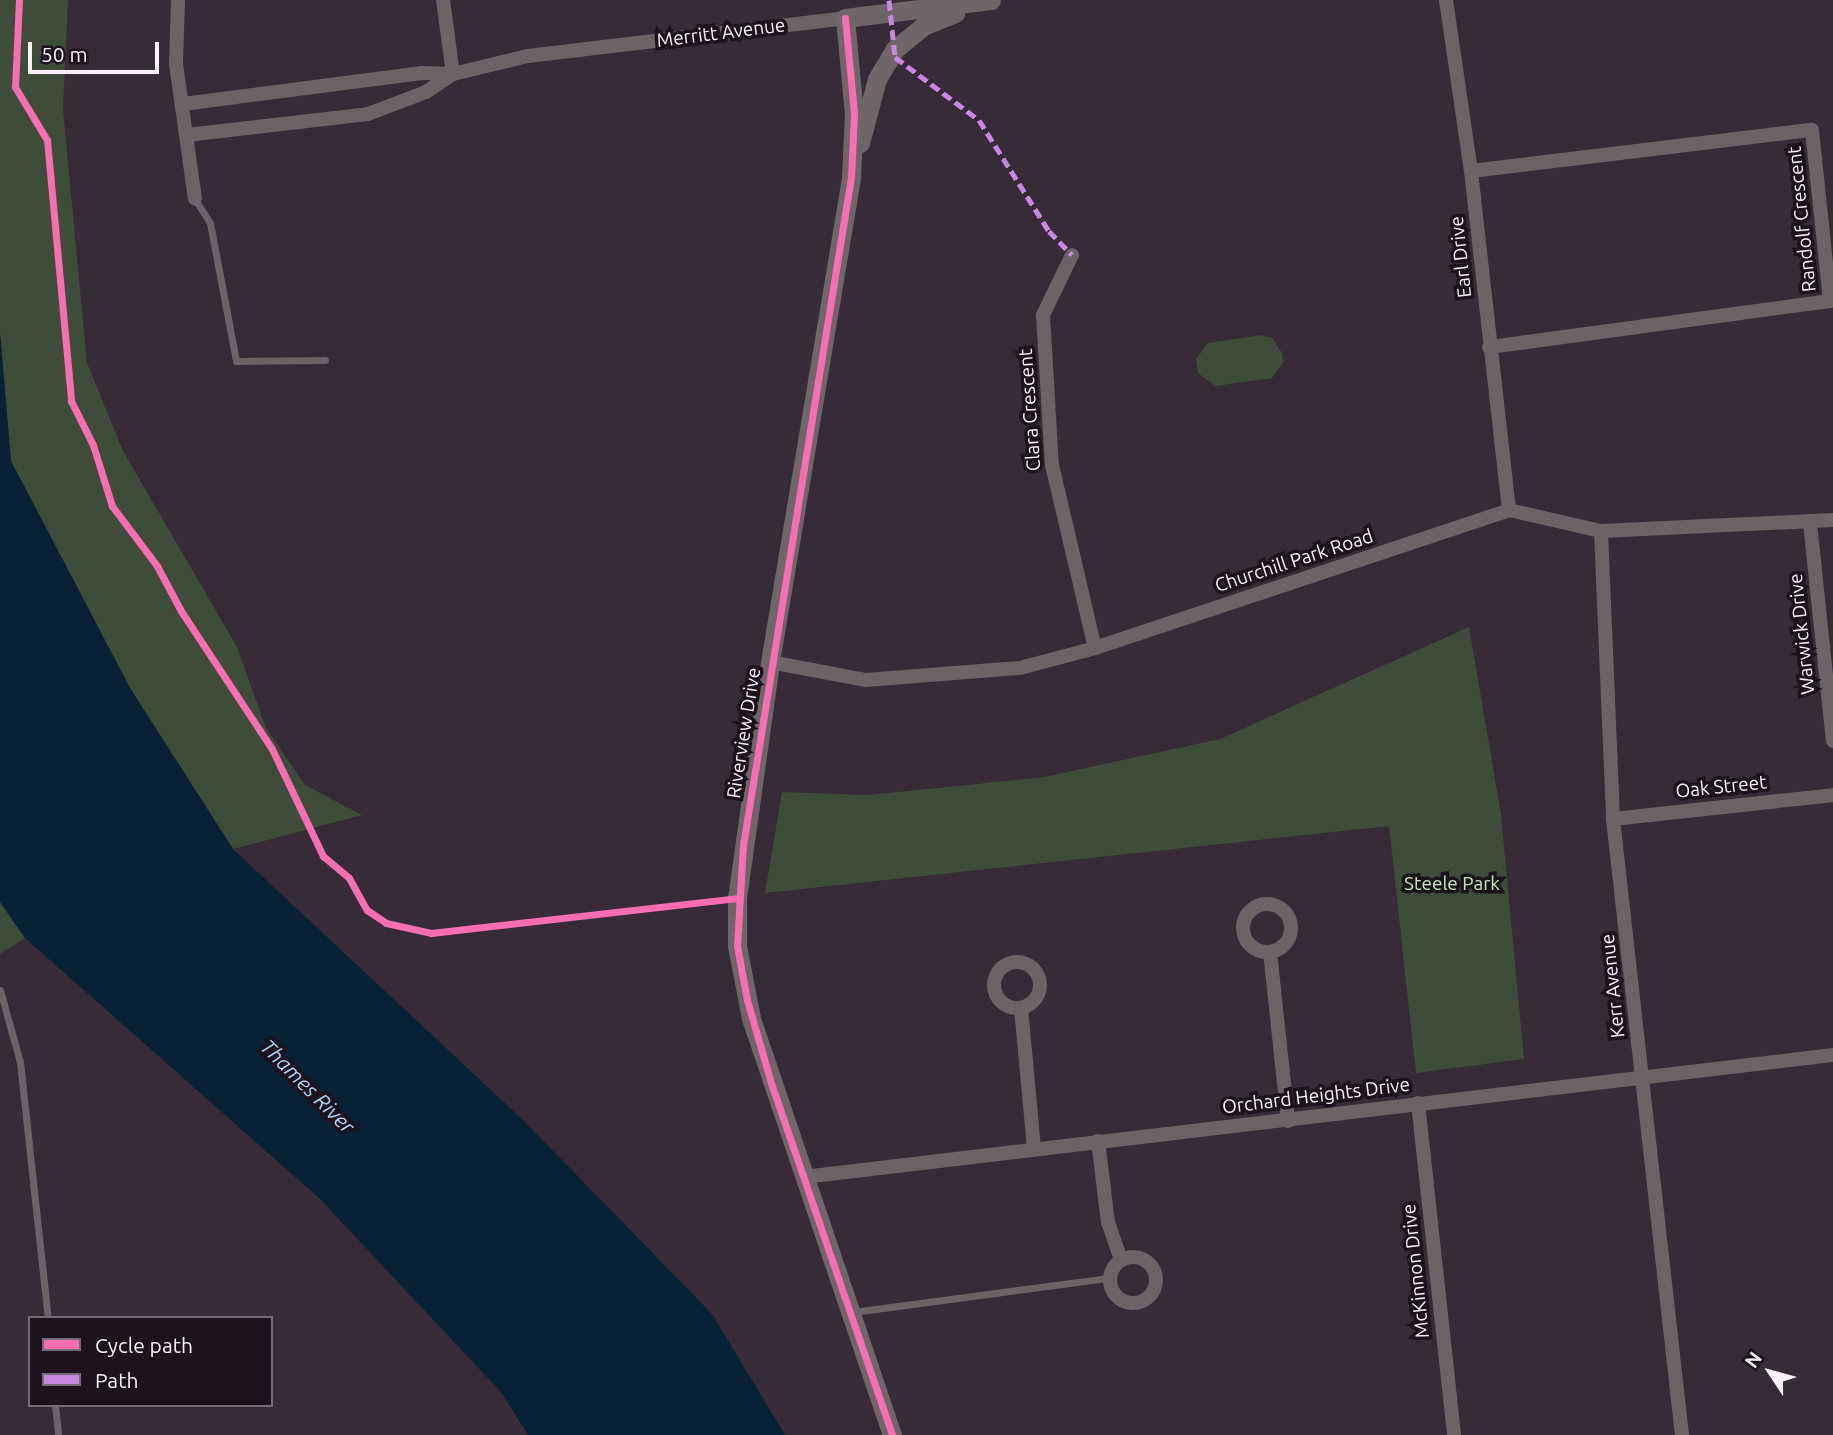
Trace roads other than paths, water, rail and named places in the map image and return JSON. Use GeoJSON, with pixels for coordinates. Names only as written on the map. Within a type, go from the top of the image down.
{"type":"FeatureCollection","features":[{"type":"Feature","properties":{"kind":"street"},"geometry":{"type":"LineString","coordinates":[[178,0],[175,47],[195,199]]}},
{"type":"Feature","properties":{"kind":"street"},"geometry":{"type":"LineString","coordinates":[[443,0],[453,74]]}},
{"type":"Feature","properties":{"kind":"street"},"geometry":{"type":"LineString","coordinates":[[851,177],[877,79],[895,49],[923,26],[990,0]]}},
{"type":"Feature","properties":{"kind":"street","name":"Merritt Avenue"},"geometry":{"type":"LineString","coordinates":[[183,104],[422,73],[453,74],[528,56],[990,0]]}},
{"type":"Feature","properties":{"kind":"street","name":"Earl Drive"},"geometry":{"type":"LineString","coordinates":[[1446,0],[1471,171],[1509,510]]}},
{"type":"Feature","properties":{"kind":"street","name":"Riverview Drive"},"geometry":{"type":"LineString","coordinates":[[845,19],[854,114],[851,177],[770,662],[738,881],[737,946],[751,1018],[848,1313],[892,1435]]}},
{"type":"Feature","properties":{"kind":"street","name":"Merritt Avenue"},"geometry":{"type":"LineString","coordinates":[[187,135],[368,114],[426,92],[453,74]]}},
{"type":"Feature","properties":{"kind":"street","name":"Randolf Crescent"},"geometry":{"type":"LineString","coordinates":[[1471,171],[1812,130],[1830,301],[1489,347]]}},
{"type":"Feature","properties":{"kind":"street","name":"Clara Crescent"},"geometry":{"type":"LineString","coordinates":[[1072,255],[1043,315],[1052,465],[1095,648]]}},
{"type":"Feature","properties":{"kind":"street"},"geometry":{"type":"LineString","coordinates":[[1509,510],[1601,531],[1833,520]]}},
{"type":"Feature","properties":{"kind":"street","name":"Churchill Park Road"},"geometry":{"type":"LineString","coordinates":[[770,662],[803,671],[891,680],[1020,668],[1095,648],[1509,510]]}},
{"type":"Feature","properties":{"kind":"street","name":"Warwick Drive"},"geometry":{"type":"LineString","coordinates":[[1810,523],[1833,741]]}},
{"type":"Feature","properties":{"kind":"street","name":"Kerr Avenue"},"geometry":{"type":"LineString","coordinates":[[1601,531],[1613,819],[1682,1435]]}},
{"type":"Feature","properties":{"kind":"street","name":"Oak Street"},"geometry":{"type":"LineString","coordinates":[[1613,819],[1833,795]]}},
{"type":"Feature","properties":{"kind":"street"},"geometry":{"type":"LineString","coordinates":[[1270,952],[1288,1121]]}},
{"type":"Feature","properties":{"kind":"street"},"geometry":{"type":"LineString","coordinates":[[1021,1008],[1034,1147]]}},
{"type":"Feature","properties":{"kind":"street","name":"Orchard Heights Drive"},"geometry":{"type":"LineString","coordinates":[[804,1177],[1034,1147],[1288,1121],[1418,1103],[1833,1055]]}},
{"type":"Feature","properties":{"kind":"street","name":"McKinnon Drive"},"geometry":{"type":"LineString","coordinates":[[1418,1103],[1454,1435]]}},
{"type":"Feature","properties":{"kind":"street"},"geometry":{"type":"LineString","coordinates":[[1098,1141],[1108,1222],[1121,1260]]}},
{"type":"Feature","properties":{"kind":"street"},"geometry":{"type":"LineString","coordinates":[[1137,1257],[1151,1265],[1156,1280],[1150,1295],[1137,1303],[1123,1302],[1112,1292],[1110,1278],[1121,1260],[1137,1257]]}},
{"type":"Feature","properties":{"kind":"lane"},"geometry":{"type":"LineString","coordinates":[[195,199],[210,223],[236,361],[325,360]]}},
{"type":"Feature","properties":{"kind":"lane"},"geometry":{"type":"LineString","coordinates":[[0,990],[20,1062],[48,1316]]}},
{"type":"Feature","properties":{"kind":"lane"},"geometry":{"type":"LineString","coordinates":[[848,1313],[1110,1278]]}},
{"type":"Feature","properties":{"kind":"lane"},"geometry":{"type":"LineString","coordinates":[[55,1407],[58,1435]]}},
{"type":"Feature","properties":{"kind":"water","name":"Thames River"},"geometry":{"type":"Polygon","coordinates":[[[0,333],[11,461],[130,688],[233,849],[524,1121],[712,1314],[785,1435],[528,1435],[501,1392],[319,1198],[25,938],[0,902],[0,333]]]}},
{"type":"Feature","properties":{"kind":"park label","name":"Steele Park"},"geometry":{"type":"Point","coordinates":[1452,884]}}]}
